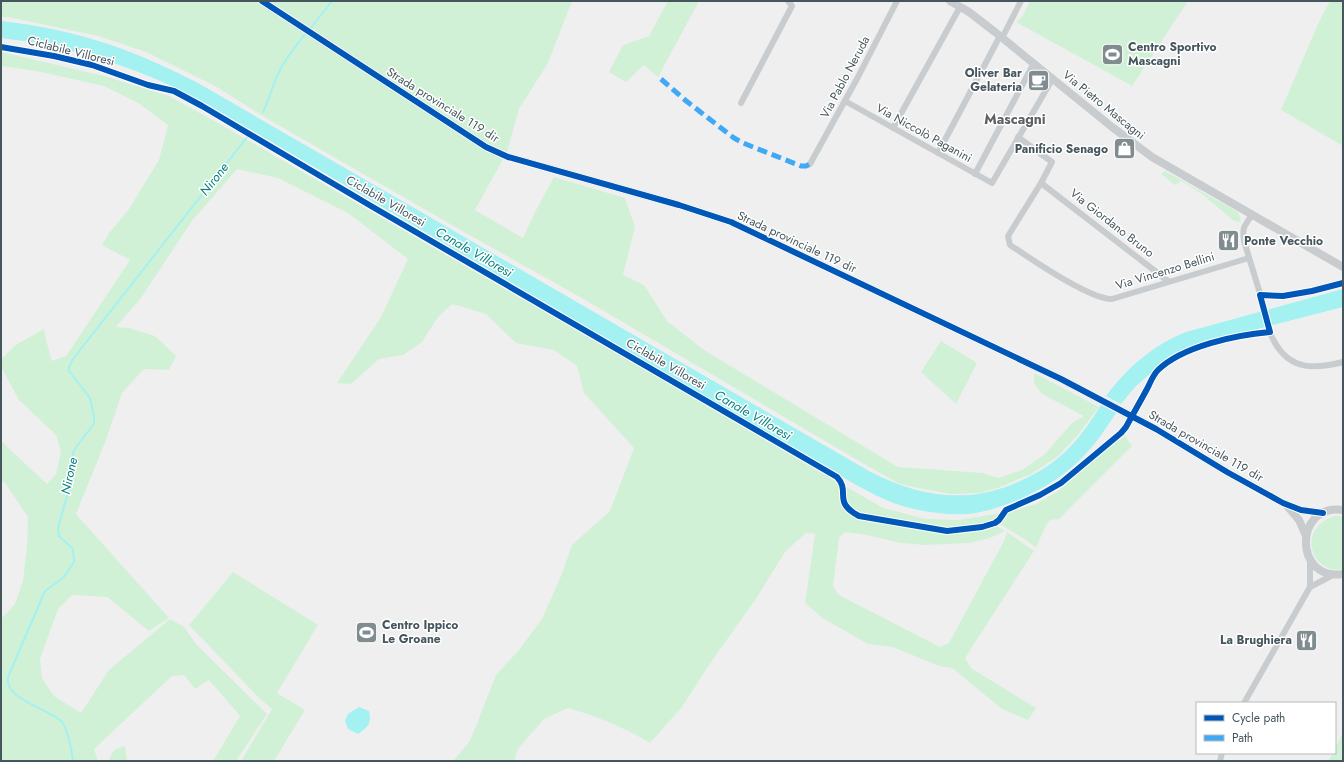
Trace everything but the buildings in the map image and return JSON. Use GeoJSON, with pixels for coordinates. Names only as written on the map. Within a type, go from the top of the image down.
{"type":"FeatureCollection","features":[{"type":"Feature","properties":{"kind":"street","name":"Strada provinciale 119 dir"},"geometry":{"type":"LineString","coordinates":[[262,1],[486,147],[508,157],[680,205],[731,222],[1004,351],[1091,395],[1141,421],[1227,472],[1283,502],[1301,510],[1323,513],[1342,509]]}},
{"type":"Feature","properties":{"kind":"street"},"geometry":{"type":"LineString","coordinates":[[741,103],[792,6],[788,1]]}},
{"type":"Feature","properties":{"kind":"street","name":"Via Pablo Neruda"},"geometry":{"type":"LineString","coordinates":[[810,164],[845,101],[897,1]]}},
{"type":"Feature","properties":{"kind":"street","name":"Via Pietro Mascagni"},"geometry":{"type":"LineString","coordinates":[[950,1],[1001,37],[1138,148],[1158,161],[1343,267]]}},
{"type":"Feature","properties":{"kind":"street"},"geometry":{"type":"LineString","coordinates":[[938,153],[1022,1]]}},
{"type":"Feature","properties":{"kind":"street"},"geometry":{"type":"LineString","coordinates":[[893,128],[960,7]]}},
{"type":"Feature","properties":{"kind":"street"},"geometry":{"type":"LineString","coordinates":[[975,174],[1034,63]]}},
{"type":"Feature","properties":{"kind":"street"},"geometry":{"type":"LineString","coordinates":[[1041,183],[1052,162],[1018,137],[1053,78]]}},
{"type":"Feature","properties":{"kind":"street","name":"Via Niccolò Paganini"},"geometry":{"type":"LineString","coordinates":[[845,101],[992,183],[1018,137]]}},
{"type":"Feature","properties":{"kind":"street","name":"Via Vincenzo Bellini"},"geometry":{"type":"LineString","coordinates":[[1041,183],[1008,236],[1010,245],[1046,269],[1077,286],[1106,299],[1119,297],[1168,281],[1249,258]]}},
{"type":"Feature","properties":{"kind":"street","name":"Via Giordano Bruno"},"geometry":{"type":"LineString","coordinates":[[1041,183],[1168,281]]}},
{"type":"Feature","properties":{"kind":"street"},"geometry":{"type":"LineString","coordinates":[[1252,215],[1242,231],[1273,341],[1284,355],[1298,364],[1321,367],[1343,362]]}},
{"type":"Feature","properties":{"kind":"street","name":"Strada provinciale 119 dir"},"geometry":{"type":"LineString","coordinates":[[1283,502],[1296,514],[1306,536],[1306,549],[1310,560]]}},
{"type":"Feature","properties":{"kind":"street"},"geometry":{"type":"LineString","coordinates":[[1306,536],[1310,525],[1323,513]]}},
{"type":"Feature","properties":{"kind":"street"},"geometry":{"type":"LineString","coordinates":[[1310,560],[1318,568],[1340,575]]}},
{"type":"Feature","properties":{"kind":"street"},"geometry":{"type":"LineString","coordinates":[[1245,702],[1310,586],[1310,560]]}},
{"type":"Feature","properties":{"kind":"street"},"geometry":{"type":"LineString","coordinates":[[1310,586],[1340,575]]}},
{"type":"Feature","properties":{"kind":"green space"},"geometry":{"type":"Polygon","coordinates":[[[1,1],[572,1],[548,63],[519,109],[507,152],[475,210],[523,238],[554,177],[625,198],[635,227],[623,275],[644,285],[667,321],[704,350],[898,467],[983,473],[998,478],[1022,470],[1044,455],[1072,423],[1084,416],[1042,394],[1034,383],[1034,373],[1099,407],[1077,436],[1057,457],[1031,474],[998,488],[980,493],[951,494],[900,484],[580,297],[266,118],[215,86],[146,52],[98,36],[8,17],[1,17],[1,1]]]}},
{"type":"Feature","properties":{"kind":"green space"},"geometry":{"type":"Polygon","coordinates":[[[668,1],[699,1],[658,77],[644,65],[626,82],[609,72],[623,45],[649,36],[668,1]]]}},
{"type":"Feature","properties":{"kind":"green space","name":"Centro Sportivo Mascagni"},"geometry":{"type":"Polygon","coordinates":[[[1030,1],[1188,1],[1132,86],[1016,22],[1022,17],[1030,1]]]}},
{"type":"Feature","properties":{"kind":"green space"},"geometry":{"type":"Polygon","coordinates":[[[1330,1],[1343,1],[1343,146],[1281,110],[1318,24],[1330,1]]]}},
{"type":"Feature","properties":{"kind":"green space"},"geometry":{"type":"Polygon","coordinates":[[[1,52],[104,76],[169,96],[883,508],[926,519],[959,520],[1001,513],[993,524],[1005,531],[990,538],[969,543],[925,545],[901,543],[867,535],[845,532],[839,538],[833,586],[839,595],[940,647],[949,643],[1004,541],[1007,532],[1034,551],[965,658],[971,668],[1036,708],[1028,720],[1002,709],[952,668],[939,666],[893,647],[868,644],[824,619],[805,603],[815,534],[806,533],[785,552],[757,597],[709,665],[682,707],[650,743],[631,732],[610,723],[568,708],[544,719],[518,749],[514,761],[453,761],[470,741],[496,675],[518,651],[542,619],[561,576],[572,545],[610,511],[634,448],[584,393],[577,366],[554,350],[516,343],[486,314],[452,304],[438,317],[422,342],[403,355],[379,359],[351,384],[337,383],[381,317],[408,259],[348,213],[278,178],[237,169],[192,221],[141,298],[116,327],[129,328],[155,336],[176,356],[169,370],[144,369],[122,393],[106,440],[76,514],[169,618],[149,631],[107,597],[72,595],[58,609],[40,659],[42,678],[54,696],[81,713],[109,670],[170,619],[184,627],[196,644],[267,714],[236,761],[213,761],[240,716],[209,680],[195,689],[184,675],[172,676],[94,749],[98,761],[1,761],[1,619],[15,604],[23,581],[27,547],[28,517],[5,483],[1,481],[1,441],[47,484],[56,474],[61,451],[56,435],[19,400],[1,367],[1,359],[17,344],[44,329],[52,361],[66,356],[130,260],[102,245],[109,233],[129,209],[159,160],[168,125],[138,103],[104,86],[36,71],[1,66],[1,52]]]}},
{"type":"Feature","properties":{"kind":"green space"},"geometry":{"type":"Polygon","coordinates":[[[1165,171],[1238,212],[1241,220],[1238,222],[1233,220],[1202,194],[1181,181],[1175,185],[1161,174],[1165,171]]]}},
{"type":"Feature","properties":{"kind":"green space"},"geometry":{"type":"Polygon","coordinates":[[[941,341],[977,363],[956,404],[921,372],[941,341]]]}},
{"type":"Feature","properties":{"kind":"green space"},"geometry":{"type":"Polygon","coordinates":[[[1125,436],[1132,446],[1059,519],[1050,520],[1045,527],[1036,548],[998,523],[1009,512],[1036,504],[1060,490],[1103,452],[1125,436]]]}},
{"type":"Feature","properties":{"kind":"green space"},"geometry":{"type":"Polygon","coordinates":[[[1334,516],[1343,516],[1343,569],[1332,569],[1323,565],[1316,558],[1312,550],[1312,540],[1315,531],[1322,522],[1334,516]]]}},
{"type":"Feature","properties":{"kind":"green space"},"geometry":{"type":"Polygon","coordinates":[[[233,572],[318,625],[277,693],[305,710],[274,761],[241,761],[272,709],[259,698],[189,625],[233,572]]]}},
{"type":"Feature","properties":{"kind":"green space"},"geometry":{"type":"Polygon","coordinates":[[[1343,732],[1343,761],[1328,761],[1332,754],[1336,754],[1336,747],[1343,732]]]}},
{"type":"Feature","properties":{"kind":"green space"},"geometry":{"type":"Polygon","coordinates":[[[125,746],[127,761],[108,761],[114,750],[125,746]]]}},
{"type":"Feature","properties":{"kind":"water","name":"Canale Villoresi"},"geometry":{"type":"Polygon","coordinates":[[[1,21],[57,30],[98,41],[166,67],[198,83],[869,471],[906,487],[944,495],[982,493],[1001,489],[1033,475],[1057,459],[1077,439],[1090,423],[1101,405],[1116,413],[1090,449],[1072,467],[1037,491],[1009,504],[981,512],[968,514],[947,514],[927,512],[894,503],[875,495],[848,480],[198,99],[151,77],[78,52],[52,46],[1,38],[1,21]]]}},
{"type":"Feature","properties":{"kind":"water"},"geometry":{"type":"Polygon","coordinates":[[[1343,289],[1343,307],[1203,343],[1172,358],[1152,372],[1135,387],[1121,404],[1106,396],[1123,376],[1142,358],[1174,337],[1186,332],[1343,289]]]}},
{"type":"Feature","properties":{"kind":"water"},"geometry":{"type":"Polygon","coordinates":[[[359,707],[369,711],[370,719],[367,727],[358,734],[348,729],[345,721],[348,714],[359,707]]]}},
{"type":"Feature","properties":{"kind":"waterway","name":"Nirone"},"geometry":{"type":"LineString","coordinates":[[309,30],[332,1]]}},
{"type":"Feature","properties":{"kind":"waterway","name":"Nirone"},"geometry":{"type":"LineString","coordinates":[[263,112],[281,69],[290,53],[306,33]]}},
{"type":"Feature","properties":{"kind":"waterway","name":"Nirone"},"geometry":{"type":"LineString","coordinates":[[73,761],[68,735],[62,722],[48,712],[20,698],[13,692],[9,685],[8,677],[45,591],[64,577],[74,562],[73,549],[59,536],[58,528],[67,496],[73,453],[94,424],[94,416],[90,398],[69,371],[69,367],[73,359],[248,136]]}},
{"type":"Feature","properties":{"kind":"marked path"},"geometry":{"type":"LineString","coordinates":[[661,79],[685,100],[734,138],[801,166],[810,164]]}},
{"type":"Feature","properties":{"kind":"cycle path"},"geometry":{"type":"LineString","coordinates":[[262,1],[486,147],[508,157],[679,205],[731,222],[1061,379],[1156,429],[1227,472],[1283,503],[1301,510],[1323,513]]}},
{"type":"Feature","properties":{"kind":"cycle path","name":"Ciclabile Villoresi"},"geometry":{"type":"LineString","coordinates":[[1,47],[54,56],[92,65],[148,85],[174,91],[202,106],[837,477],[843,487],[843,497],[846,506],[859,516],[947,531],[982,527],[995,523],[1006,510],[1040,495],[1061,483],[1121,433],[1126,427],[1155,374],[1169,362],[1181,354],[1211,343],[1270,332],[1260,295],[1283,296],[1312,291],[1343,283]]}},
{"type":"Feature","properties":{"kind":"place","name":"Centro Sportivo Mascagni"},"geometry":{"type":"Point","coordinates":[1113,54]}},
{"type":"Feature","properties":{"kind":"place","name":"Oliver Bar Gelateria"},"geometry":{"type":"Point","coordinates":[1038,80]}},
{"type":"Feature","properties":{"kind":"place","name":"Panificio Senago"},"geometry":{"type":"Point","coordinates":[1124,149]}},
{"type":"Feature","properties":{"kind":"place","name":"Ponte Vecchio"},"geometry":{"type":"Point","coordinates":[1229,241]}},
{"type":"Feature","properties":{"kind":"place","name":"Centro Ippico Le Groane"},"geometry":{"type":"Point","coordinates":[367,632]}},
{"type":"Feature","properties":{"kind":"place","name":"La Brughiera"},"geometry":{"type":"Point","coordinates":[1307,640]}},
{"type":"Feature","properties":{"kind":"district","name":"Mascagni"},"geometry":{"type":"Point","coordinates":[1015,119]}}]}
